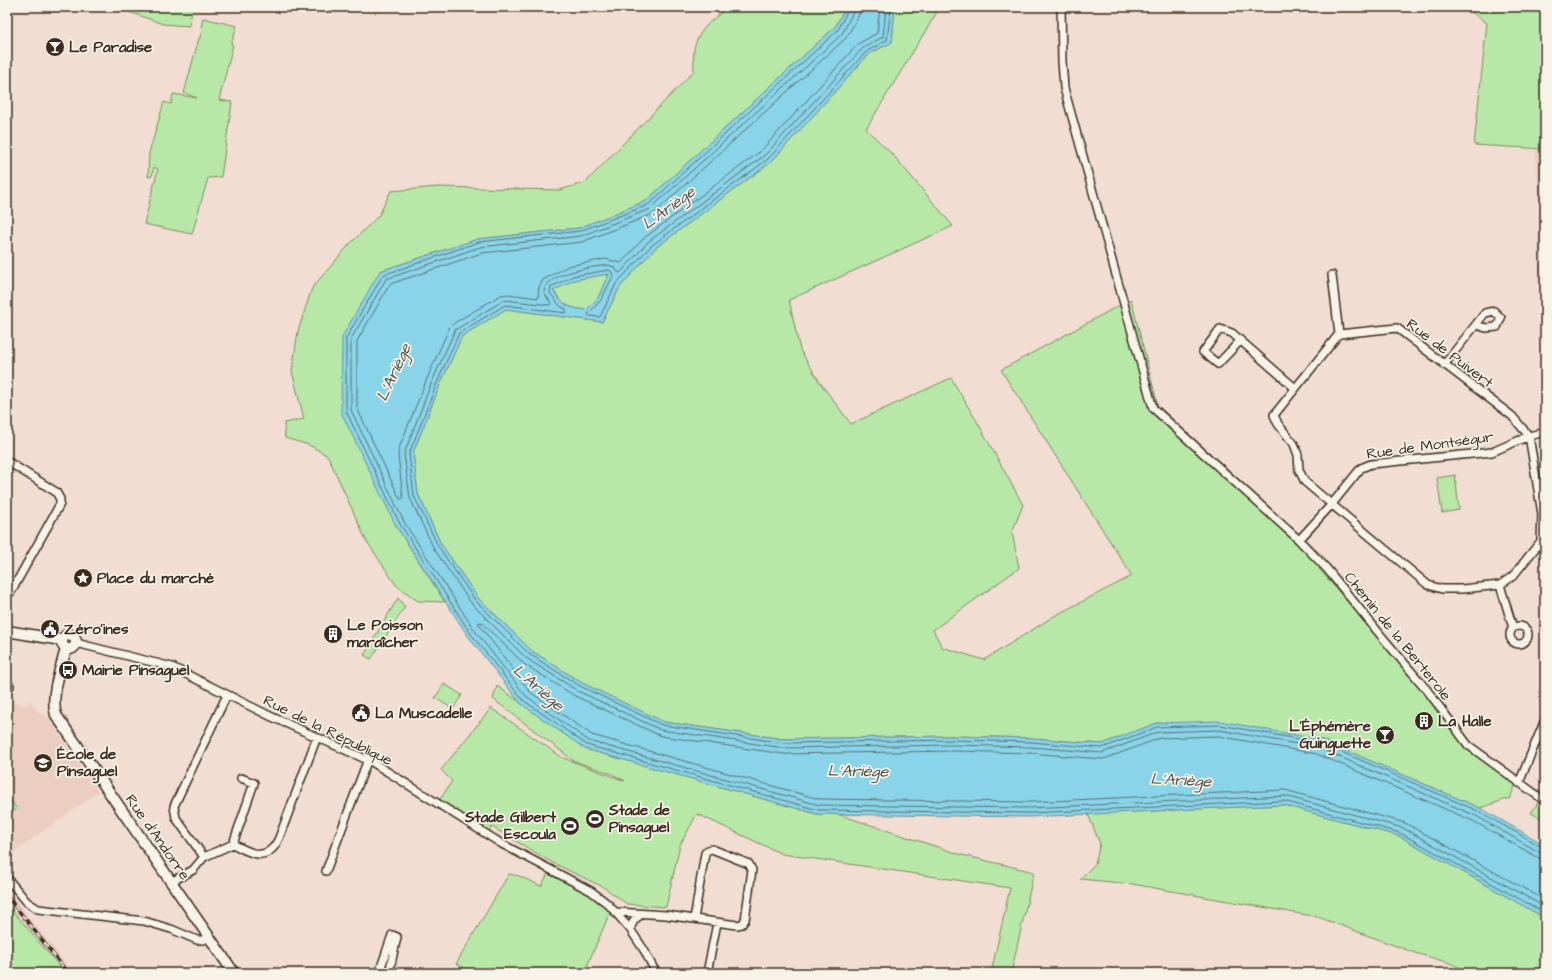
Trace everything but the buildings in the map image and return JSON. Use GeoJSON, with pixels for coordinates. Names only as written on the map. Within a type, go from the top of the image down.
{"type":"FeatureCollection","features":[{"type":"Feature","properties":{"kind":"main road"},"geometry":{"type":"LineString","coordinates":[[7,631],[43,636],[72,648],[76,643]]}},
{"type":"Feature","properties":{"kind":"main road","name":"Rue d'Andorre"},"geometry":{"type":"LineString","coordinates":[[64,645],[55,693],[54,708],[56,715],[234,973]]}},
{"type":"Feature","properties":{"kind":"street","name":"Chemin de la Berterole"},"geometry":{"type":"LineString","coordinates":[[1061,7],[1064,88],[1154,408],[1300,540],[1327,569],[1382,638],[1427,690],[1468,745],[1545,801]]}},
{"type":"Feature","properties":{"kind":"street"},"geometry":{"type":"LineString","coordinates":[[1332,275],[1339,334],[1274,416],[1278,424],[1294,444],[1298,455],[1299,470],[1305,482],[1428,584],[1442,589],[1462,589],[1500,585],[1513,576],[1541,541],[1542,514],[1529,436]]}},
{"type":"Feature","properties":{"kind":"street"},"geometry":{"type":"LineString","coordinates":[[1444,365],[1476,325]]}},
{"type":"Feature","properties":{"kind":"street","name":"Rue de Puivert"},"geometry":{"type":"LineString","coordinates":[[1339,334],[1397,328],[1512,416],[1529,436]]}},
{"type":"Feature","properties":{"kind":"street"},"geometry":{"type":"LineString","coordinates":[[1240,341],[1218,364],[1203,352],[1220,329],[1232,333],[1295,388]]}},
{"type":"Feature","properties":{"kind":"street","name":"Rue de Montségur"},"geometry":{"type":"LineString","coordinates":[[1300,540],[1361,468],[1371,464],[1492,452],[1529,436],[1545,432]]}},
{"type":"Feature","properties":{"kind":"street"},"geometry":{"type":"LineString","coordinates":[[7,461],[56,492],[60,499],[60,504],[12,592],[7,592]]}},
{"type":"Feature","properties":{"kind":"street"},"geometry":{"type":"LineString","coordinates":[[1500,585],[1513,628]]}},
{"type":"Feature","properties":{"kind":"street","name":"Rue de la République"},"geometry":{"type":"LineString","coordinates":[[76,643],[172,667],[227,695],[368,759],[502,844],[590,891],[616,912],[630,929],[644,950],[656,973]]}},
{"type":"Feature","properties":{"kind":"street"},"geometry":{"type":"LineString","coordinates":[[204,856],[176,818],[174,806],[227,695]]}},
{"type":"Feature","properties":{"kind":"street"},"geometry":{"type":"LineString","coordinates":[[1519,783],[1545,720]]}},
{"type":"Feature","properties":{"kind":"street"},"geometry":{"type":"LineString","coordinates":[[233,844],[246,851],[262,855],[271,852],[276,845],[317,737]]}},
{"type":"Feature","properties":{"kind":"street"},"geometry":{"type":"LineString","coordinates":[[326,871],[368,759]]}},
{"type":"Feature","properties":{"kind":"street"},"geometry":{"type":"LineString","coordinates":[[171,882],[193,870],[204,856],[233,844],[254,783],[241,778]]}},
{"type":"Feature","properties":{"kind":"street"},"geometry":{"type":"LineString","coordinates":[[616,912],[666,915],[737,926],[742,924],[745,920],[752,870],[749,864],[712,849],[708,850],[706,853],[694,919]]}},
{"type":"Feature","properties":{"kind":"street"},"geometry":{"type":"LineString","coordinates":[[7,878],[34,908],[45,911],[144,921],[171,929],[197,940],[203,940],[209,937]]}},
{"type":"Feature","properties":{"kind":"street"},"geometry":{"type":"LineString","coordinates":[[630,929],[634,920],[642,914]]}},
{"type":"Feature","properties":{"kind":"street"},"geometry":{"type":"LineString","coordinates":[[707,973],[717,923]]}},
{"type":"Feature","properties":{"kind":"street"},"geometry":{"type":"LineString","coordinates":[[392,935],[397,937],[389,973],[380,971],[392,935]]}},
{"type":"Feature","properties":{"kind":"shaded area"},"geometry":{"type":"Polygon","coordinates":[[[1535,148],[1545,149],[1545,255],[1535,148]]]}},
{"type":"Feature","properties":{"kind":"shaded area","name":"École de Pinsaguel"},"geometry":{"type":"Polygon","coordinates":[[[7,701],[25,705],[31,701],[38,712],[49,718],[98,792],[7,857],[7,701]]]}},
{"type":"Feature","properties":{"kind":"shaded area"},"geometry":{"type":"Polygon","coordinates":[[[7,889],[73,973],[64,973],[7,900],[7,889]]]}},
{"type":"Feature","properties":{"kind":"green space"},"geometry":{"type":"Polygon","coordinates":[[[116,7],[193,7],[189,26],[163,24],[116,7]]]}},
{"type":"Feature","properties":{"kind":"green space"},"geometry":{"type":"Polygon","coordinates":[[[730,7],[846,7],[835,27],[646,201],[579,228],[478,239],[380,271],[396,526],[445,602],[418,601],[396,585],[366,540],[328,456],[309,445],[285,438],[284,423],[304,419],[292,371],[298,331],[312,288],[349,245],[379,215],[391,191],[438,187],[559,190],[585,183],[694,71],[694,49],[699,36],[718,15],[730,7]]]}},
{"type":"Feature","properties":{"kind":"green space"},"geometry":{"type":"Polygon","coordinates":[[[895,7],[940,7],[866,129],[893,155],[953,226],[789,300],[800,350],[821,384],[851,424],[951,378],[1023,505],[1012,532],[1019,568],[933,630],[942,647],[984,660],[1056,615],[1132,576],[1001,370],[1131,299],[1158,406],[1326,559],[1319,569],[1427,693],[1468,748],[1516,784],[1510,798],[1480,808],[1322,740],[1157,723],[1102,744],[1031,738],[952,736],[784,739],[664,722],[582,683],[532,651],[478,598],[441,544],[418,494],[413,453],[439,387],[462,336],[506,309],[602,322],[620,287],[654,249],[771,162],[869,54],[892,42],[895,7]]]}},
{"type":"Feature","properties":{"kind":"green space"},"geometry":{"type":"Polygon","coordinates":[[[1464,7],[1545,7],[1545,149],[1474,145],[1487,23],[1464,7]]]}},
{"type":"Feature","properties":{"kind":"green space"},"geometry":{"type":"Polygon","coordinates":[[[203,18],[237,26],[231,44],[233,45],[219,100],[232,102],[221,177],[208,178],[192,234],[144,224],[158,169],[154,167],[152,176],[148,177],[149,153],[164,102],[171,104],[173,94],[197,98],[184,93],[200,38],[203,18]]]}},
{"type":"Feature","properties":{"kind":"green space"},"geometry":{"type":"Polygon","coordinates":[[[609,273],[598,298],[586,310],[566,305],[553,290],[574,280],[609,273]]]}},
{"type":"Feature","properties":{"kind":"green space"},"geometry":{"type":"Polygon","coordinates":[[[1455,475],[1459,510],[1442,513],[1437,478],[1455,475]]]}},
{"type":"Feature","properties":{"kind":"green space"},"geometry":{"type":"Polygon","coordinates":[[[398,598],[405,607],[371,659],[364,655],[398,598]]]}},
{"type":"Feature","properties":{"kind":"green space"},"geometry":{"type":"Polygon","coordinates":[[[444,684],[462,695],[453,709],[435,698],[444,684]]]}},
{"type":"Feature","properties":{"kind":"green space"},"geometry":{"type":"Polygon","coordinates":[[[497,686],[586,749],[817,814],[837,814],[962,855],[1034,872],[1011,973],[991,973],[1010,888],[782,854],[697,814],[680,845],[666,907],[627,904],[605,888],[553,863],[492,827],[489,831],[439,801],[452,781],[441,770],[491,708],[563,758],[625,781],[612,774],[574,761],[493,699],[497,686]]]}},
{"type":"Feature","properties":{"kind":"green space"},"geometry":{"type":"Polygon","coordinates":[[[7,795],[17,809],[7,816],[7,795]]]}},
{"type":"Feature","properties":{"kind":"green space"},"geometry":{"type":"Polygon","coordinates":[[[1539,801],[1545,806],[1545,820],[1531,813],[1539,801]]]}},
{"type":"Feature","properties":{"kind":"green space"},"geometry":{"type":"Polygon","coordinates":[[[1283,805],[1399,836],[1545,918],[1545,973],[1473,973],[1447,962],[1415,953],[1318,917],[1132,884],[1080,879],[1095,864],[1100,844],[1088,814],[1283,805]]]}},
{"type":"Feature","properties":{"kind":"green space"},"geometry":{"type":"Polygon","coordinates":[[[509,874],[519,876],[541,886],[548,874],[586,892],[611,910],[584,973],[476,973],[456,964],[509,874]]]}},
{"type":"Feature","properties":{"kind":"green space"},"geometry":{"type":"Polygon","coordinates":[[[7,904],[65,973],[7,973],[7,904]]]}},
{"type":"Feature","properties":{"kind":"water","name":"L'Ariège"},"geometry":{"type":"Polygon","coordinates":[[[846,7],[895,7],[892,42],[869,54],[771,162],[654,249],[620,287],[602,322],[506,309],[462,336],[439,387],[413,453],[418,494],[441,544],[478,598],[532,651],[582,683],[664,722],[784,739],[952,736],[1031,738],[1102,744],[1157,723],[1220,721],[1322,740],[1480,808],[1545,845],[1545,918],[1399,836],[1283,805],[1029,817],[817,814],[585,749],[520,703],[468,636],[396,526],[341,412],[342,337],[380,271],[478,239],[579,228],[646,201],[835,27],[846,7]],[[609,274],[574,280],[553,291],[567,305],[586,310],[598,298],[609,274]]]}},
{"type":"Feature","properties":{"kind":"railway"},"geometry":{"type":"LineString","coordinates":[[7,896],[68,973]]}},
{"type":"Feature","properties":{"kind":"place","name":"Le Paradise"},"geometry":{"type":"Point","coordinates":[55,47]}},
{"type":"Feature","properties":{"kind":"place","name":"Place du marché"},"geometry":{"type":"Point","coordinates":[83,578]}},
{"type":"Feature","properties":{"kind":"place","name":"Zéro'ines"},"geometry":{"type":"Point","coordinates":[50,629]}},
{"type":"Feature","properties":{"kind":"place","name":"Le Poisson maraîcher"},"geometry":{"type":"Point","coordinates":[333,634]}},
{"type":"Feature","properties":{"kind":"place","name":"Mairie Pinsaguel"},"geometry":{"type":"Point","coordinates":[68,670]}},
{"type":"Feature","properties":{"kind":"place","name":"La Muscadelle"},"geometry":{"type":"Point","coordinates":[361,713]}},
{"type":"Feature","properties":{"kind":"place","name":"La Halle"},"geometry":{"type":"Point","coordinates":[1424,721]}},
{"type":"Feature","properties":{"kind":"place","name":"L'Éphémère Guinguette"},"geometry":{"type":"Point","coordinates":[1385,735]}},
{"type":"Feature","properties":{"kind":"place","name":"École de Pinsaguel"},"geometry":{"type":"Point","coordinates":[43,763]}},
{"type":"Feature","properties":{"kind":"place","name":"Stade de Pinsaguel"},"geometry":{"type":"Point","coordinates":[595,819]}},
{"type":"Feature","properties":{"kind":"place","name":"Stade Gilbert Escoula"},"geometry":{"type":"Point","coordinates":[570,826]}}]}
